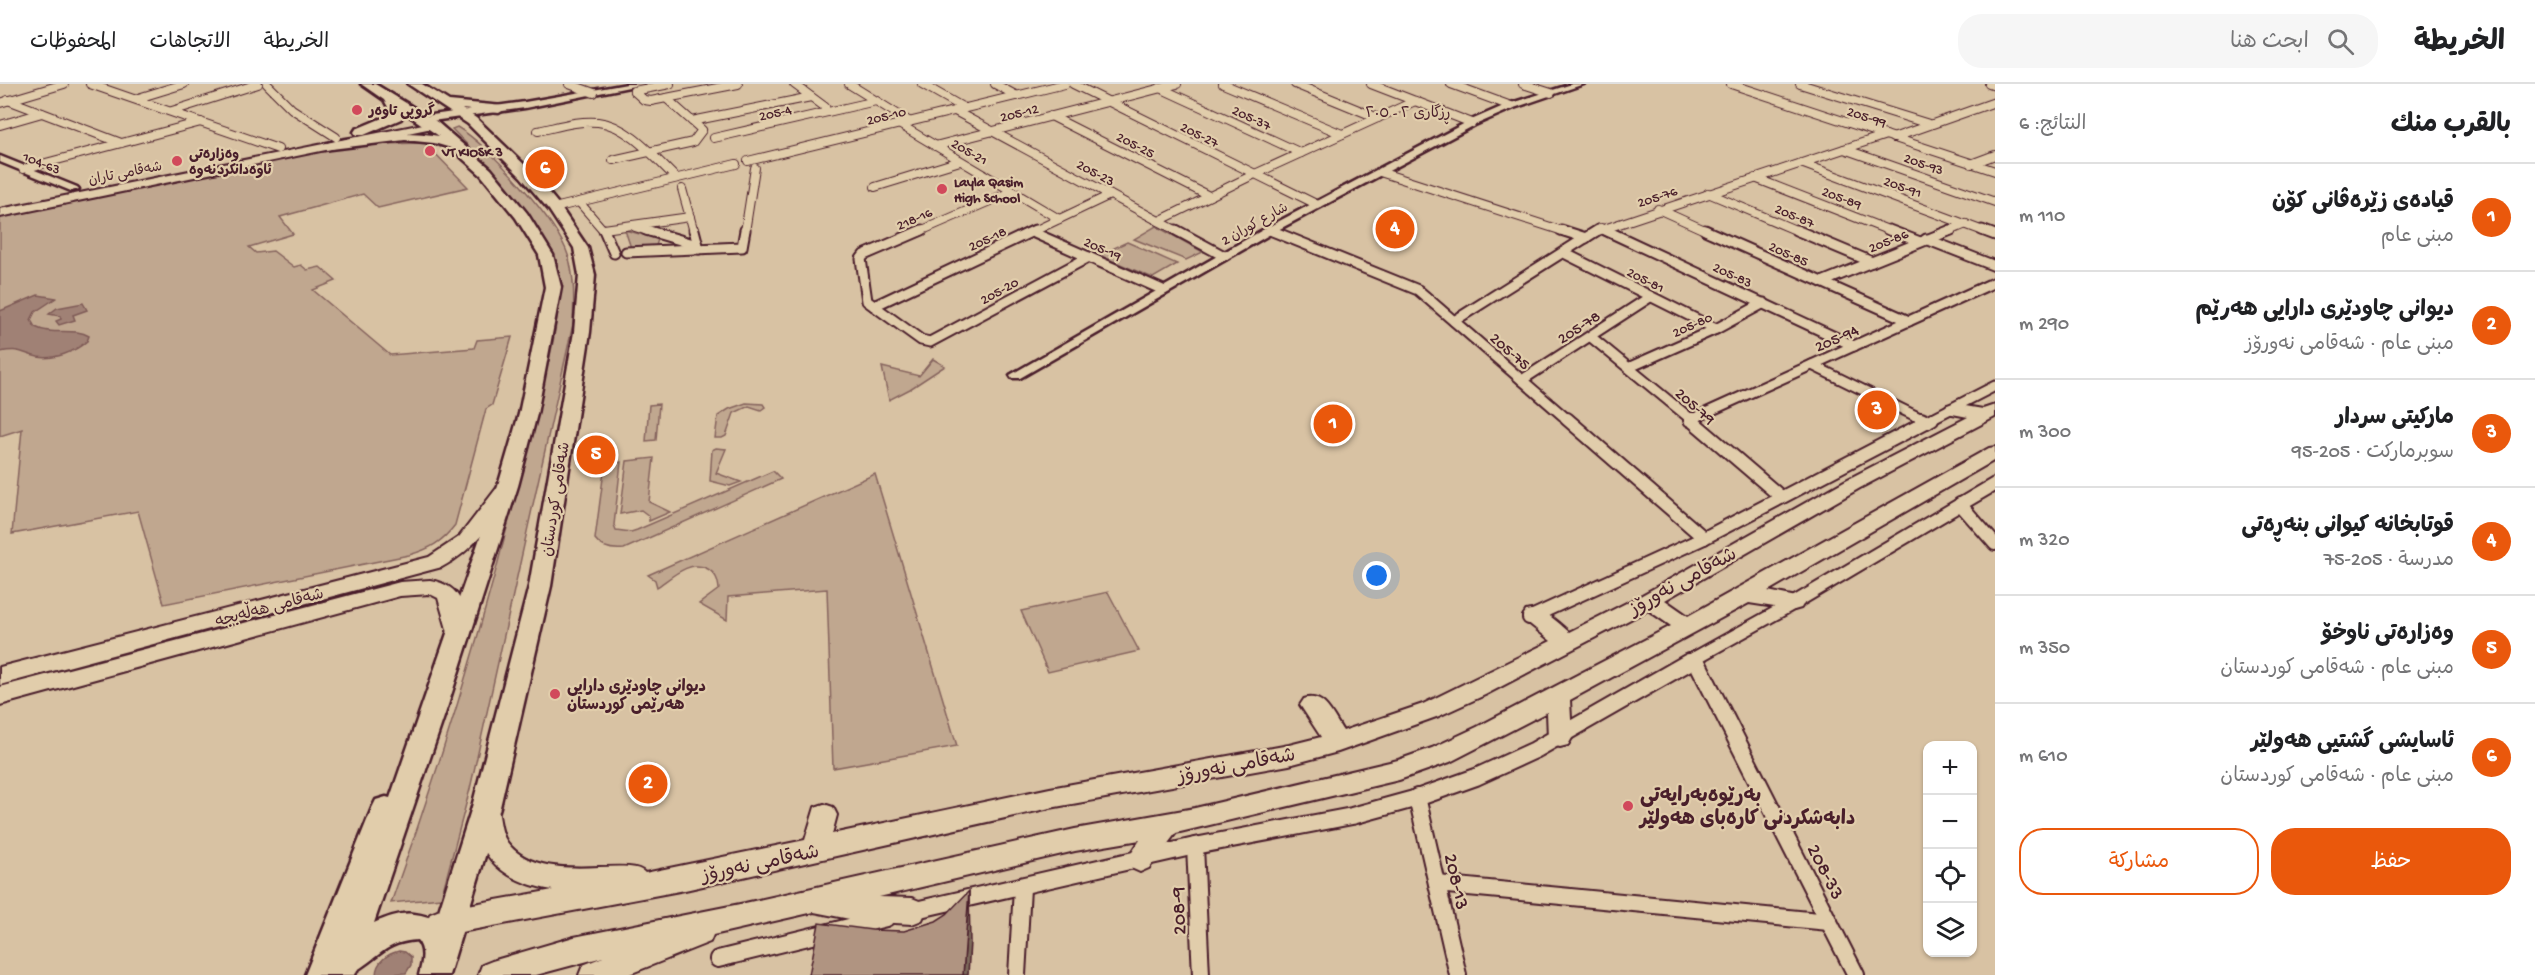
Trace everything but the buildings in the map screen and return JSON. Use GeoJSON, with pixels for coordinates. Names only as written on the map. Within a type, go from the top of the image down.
{"type":"FeatureCollection","features":[{"type":"Feature","properties":{"kind":"highway"},"geometry":{"type":"LineString","coordinates":[[335,974],[409,747],[436,705],[508,486],[528,414],[553,287],[546,255],[522,216],[486,172],[429,122],[367,84]]}},
{"type":"Feature","properties":{"kind":"highway","name":"شەقامی کوردستان"},"geometry":{"type":"LineString","coordinates":[[414,84],[465,115],[526,174],[554,208],[581,248],[586,275],[582,332],[540,586],[486,807],[435,971]]}},
{"type":"Feature","properties":{"kind":"highway"},"geometry":{"type":"LineString","coordinates":[[360,132],[397,117],[398,114],[388,96]]}},
{"type":"Feature","properties":{"kind":"highway"},"geometry":{"type":"LineString","coordinates":[[437,98],[467,107],[497,110]]}},
{"type":"Feature","properties":{"kind":"highway"},"geometry":{"type":"LineString","coordinates":[[487,135],[481,119],[497,110]]}},
{"type":"Feature","properties":{"kind":"highway"},"geometry":{"type":"LineString","coordinates":[[332,142],[412,137],[439,140],[461,148]]}},
{"type":"Feature","properties":{"kind":"highway"},"geometry":{"type":"LineString","coordinates":[[335,974],[356,951],[376,935],[393,928],[409,926],[423,929],[434,937],[439,948],[435,971]]}},
{"type":"Feature","properties":{"kind":"main road","name":"شەقامی تاران"},"geometry":{"type":"LineString","coordinates":[[0,204],[74,189],[167,175],[429,122]]}},
{"type":"Feature","properties":{"kind":"main road","name":"شەقامی تاران"},"geometry":{"type":"LineString","coordinates":[[0,213],[278,149],[332,142],[360,132],[429,122]]}},
{"type":"Feature","properties":{"kind":"main road"},"geometry":{"type":"LineString","coordinates":[[1953,409],[1990,413]]}},
{"type":"Feature","properties":{"kind":"main road","name":"شەقامی نەورۆز"},"geometry":{"type":"LineString","coordinates":[[409,926],[451,921],[685,878],[1050,798],[1289,755],[1338,742],[1431,710],[1568,642],[1649,600],[1853,484],[1990,413]]}},
{"type":"Feature","properties":{"kind":"main road"},"geometry":{"type":"LineString","coordinates":[[492,975],[574,950],[745,916],[810,899],[988,862],[1075,840],[1168,824],[1399,770],[1441,755],[1485,735],[1746,595],[1995,452]]}},
{"type":"Feature","properties":{"kind":"main road","name":"شەقامی هەڵەبجە"},"geometry":{"type":"LineString","coordinates":[[0,696],[435,562],[446,557],[469,539],[508,486]]}},
{"type":"Feature","properties":{"kind":"main road","name":"شەقامی هەڵەبجە"},"geometry":{"type":"LineString","coordinates":[[0,676],[400,589],[431,586],[441,589],[450,597],[459,637]]}},
{"type":"Feature","properties":{"kind":"main road"},"geometry":{"type":"LineString","coordinates":[[1746,595],[1794,603]]}},
{"type":"Feature","properties":{"kind":"main road"},"geometry":{"type":"LineString","coordinates":[[1649,600],[1687,626]]}},
{"type":"Feature","properties":{"kind":"main road"},"geometry":{"type":"LineString","coordinates":[[1530,618],[1568,642]]}},
{"type":"Feature","properties":{"kind":"main road"},"geometry":{"type":"LineString","coordinates":[[1558,696],[1560,738]]}},
{"type":"Feature","properties":{"kind":"main road"},"geometry":{"type":"LineString","coordinates":[[1312,705],[1338,742]]}},
{"type":"Feature","properties":{"kind":"main road"},"geometry":{"type":"LineString","coordinates":[[486,807],[492,836],[498,849],[515,865],[540,875],[587,879],[685,878]]}},
{"type":"Feature","properties":{"kind":"main road"},"geometry":{"type":"LineString","coordinates":[[816,850],[824,815]]}},
{"type":"Feature","properties":{"kind":"main road"},"geometry":{"type":"LineString","coordinates":[[1140,860],[1168,824]]}},
{"type":"Feature","properties":{"kind":"main road"},"geometry":{"type":"LineString","coordinates":[[810,899],[860,909],[912,911]]}},
{"type":"Feature","properties":{"kind":"main road"},"geometry":{"type":"LineString","coordinates":[[593,975],[745,916]]}},
{"type":"Feature","properties":{"kind":"street"},"geometry":{"type":"LineString","coordinates":[[0,103],[64,84]]}},
{"type":"Feature","properties":{"kind":"street"},"geometry":{"type":"LineString","coordinates":[[90,84],[278,149]]}},
{"type":"Feature","properties":{"kind":"street"},"geometry":{"type":"LineString","coordinates":[[135,99],[184,84]]}},
{"type":"Feature","properties":{"kind":"street"},"geometry":{"type":"LineString","coordinates":[[172,111],[258,84]]}},
{"type":"Feature","properties":{"kind":"street"},"geometry":{"type":"LineString","coordinates":[[267,84],[292,109],[332,142]]}},
{"type":"Feature","properties":{"kind":"street"},"geometry":{"type":"LineString","coordinates":[[569,84],[594,93]]}},
{"type":"Feature","properties":{"kind":"street"},"geometry":{"type":"LineString","coordinates":[[429,122],[640,84]]}},
{"type":"Feature","properties":{"kind":"street"},"geometry":{"type":"LineString","coordinates":[[670,84],[634,91],[644,100],[738,84]]}},
{"type":"Feature","properties":{"kind":"street"},"geometry":{"type":"LineString","coordinates":[[698,135],[825,107],[794,84]]}},
{"type":"Feature","properties":{"kind":"street"},"geometry":{"type":"LineString","coordinates":[[849,84],[910,122]]}},
{"type":"Feature","properties":{"kind":"street"},"geometry":{"type":"LineString","coordinates":[[922,84],[964,108]]}},
{"type":"Feature","properties":{"kind":"street"},"geometry":{"type":"LineString","coordinates":[[994,84],[1017,96]]}},
{"type":"Feature","properties":{"kind":"street","name":"205-10"},"geometry":{"type":"LineString","coordinates":[[698,247],[742,247],[752,164],[899,124],[1065,84]]}},
{"type":"Feature","properties":{"kind":"street","name":"205-27"},"geometry":{"type":"LineString","coordinates":[[1073,84],[1317,205]]}},
{"type":"Feature","properties":{"kind":"street","name":"205-12"},"geometry":{"type":"LineString","coordinates":[[935,146],[1177,84]]}},
{"type":"Feature","properties":{"kind":"street"},"geometry":{"type":"LineString","coordinates":[[1223,84],[1342,134]]}},
{"type":"Feature","properties":{"kind":"street"},"geometry":{"type":"LineString","coordinates":[[1295,84],[1378,118]]}},
{"type":"Feature","properties":{"kind":"street"},"geometry":{"type":"LineString","coordinates":[[1371,84],[1472,123]]}},
{"type":"Feature","properties":{"kind":"street"},"geometry":{"type":"LineString","coordinates":[[1450,84],[1511,106]]}},
{"type":"Feature","properties":{"kind":"street"},"geometry":{"type":"LineString","coordinates":[[1523,84],[1551,93]]}},
{"type":"Feature","properties":{"kind":"street","name":"شارع كوران 2"},"geometry":{"type":"LineString","coordinates":[[1016,375],[1270,230],[1472,123],[1511,106],[1580,84]]}},
{"type":"Feature","properties":{"kind":"street","name":"205-99"},"geometry":{"type":"LineString","coordinates":[[1731,84],[1995,171]]}},
{"type":"Feature","properties":{"kind":"street"},"geometry":{"type":"LineString","coordinates":[[1800,84],[1929,124]]}},
{"type":"Feature","properties":{"kind":"street"},"geometry":{"type":"LineString","coordinates":[[1810,87],[1819,84]]}},
{"type":"Feature","properties":{"kind":"street"},"geometry":{"type":"LineString","coordinates":[[1989,84],[1995,86]]}},
{"type":"Feature","properties":{"kind":"street","name":"205-37"},"geometry":{"type":"LineString","coordinates":[[1160,88],[1301,153]]}},
{"type":"Feature","properties":{"kind":"street"},"geometry":{"type":"LineString","coordinates":[[692,121],[811,97]]}},
{"type":"Feature","properties":{"kind":"street"},"geometry":{"type":"LineString","coordinates":[[613,160],[693,142],[702,130],[666,98]]}},
{"type":"Feature","properties":{"kind":"street"},"geometry":{"type":"LineString","coordinates":[[8,100],[121,143]]}},
{"type":"Feature","properties":{"kind":"street","name":"205-4"},"geometry":{"type":"LineString","coordinates":[[714,138],[876,101]]}},
{"type":"Feature","properties":{"kind":"street"},"geometry":{"type":"LineString","coordinates":[[1160,221],[1255,174],[1415,101]]}},
{"type":"Feature","properties":{"kind":"street","name":"205-76"},"geometry":{"type":"LineString","coordinates":[[1454,321],[1601,228],[1995,102]]}},
{"type":"Feature","properties":{"kind":"street","name":"205-23"},"geometry":{"type":"LineString","coordinates":[[955,111],[1224,256]]}},
{"type":"Feature","properties":{"kind":"street"},"geometry":{"type":"LineString","coordinates":[[0,125],[42,113]]}},
{"type":"Feature","properties":{"kind":"street","name":"205-25"},"geometry":{"type":"LineString","coordinates":[[1051,116],[1209,196]]}},
{"type":"Feature","properties":{"kind":"street"},"geometry":{"type":"LineString","coordinates":[[23,169],[201,122]]}},
{"type":"Feature","properties":{"kind":"street"},"geometry":{"type":"LineString","coordinates":[[538,131],[578,123],[607,124],[649,152],[676,178]]}},
{"type":"Feature","properties":{"kind":"street","name":"205-21"},"geometry":{"type":"LineString","coordinates":[[899,124],[1059,219]]}},
{"type":"Feature","properties":{"kind":"street","name":"205-93"},"geometry":{"type":"LineString","coordinates":[[1844,149],[1995,202]]}},
{"type":"Feature","properties":{"kind":"street"},"geometry":{"type":"LineString","coordinates":[[1971,164],[1995,155]]}},
{"type":"Feature","properties":{"kind":"street"},"geometry":{"type":"LineString","coordinates":[[875,187],[960,160]]}},
{"type":"Feature","properties":{"kind":"street","name":"104-63"},"geometry":{"type":"LineString","coordinates":[[3,162],[74,189]]}},
{"type":"Feature","properties":{"kind":"street","name":"205-91"},"geometry":{"type":"LineString","coordinates":[[1801,163],[1995,235]]}},
{"type":"Feature","properties":{"kind":"street"},"geometry":{"type":"LineString","coordinates":[[554,208],[736,164]]}},
{"type":"Feature","properties":{"kind":"street"},"geometry":{"type":"LineString","coordinates":[[1380,172],[1586,238]]}},
{"type":"Feature","properties":{"kind":"street","name":"205-89"},"geometry":{"type":"LineString","coordinates":[[1755,178],[1995,266]]}},
{"type":"Feature","properties":{"kind":"street"},"geometry":{"type":"LineString","coordinates":[[682,189],[698,247]]}},
{"type":"Feature","properties":{"kind":"street","name":"218-16"},"geometry":{"type":"LineString","coordinates":[[874,306],[867,301],[861,259],[867,252],[1013,191]]}},
{"type":"Feature","properties":{"kind":"street","name":"205-87"},"geometry":{"type":"LineString","coordinates":[[1708,193],[1872,262]]}},
{"type":"Feature","properties":{"kind":"street","name":"205-18"},"geometry":{"type":"LineString","coordinates":[[874,306],[1110,195]]}},
{"type":"Feature","properties":{"kind":"street"},"geometry":{"type":"LineString","coordinates":[[579,202],[604,229],[614,253]]}},
{"type":"Feature","properties":{"kind":"street","name":"205-85"},"geometry":{"type":"LineString","coordinates":[[1658,209],[1909,321]]}},
{"type":"Feature","properties":{"kind":"street"},"geometry":{"type":"LineString","coordinates":[[604,229],[690,217]]}},
{"type":"Feature","properties":{"kind":"street","name":"205-86"},"geometry":{"type":"LineString","coordinates":[[1821,282],[1966,224]]}},
{"type":"Feature","properties":{"kind":"street"},"geometry":{"type":"LineString","coordinates":[[631,226],[698,247]]}},
{"type":"Feature","properties":{"kind":"street","name":"205-83"},"geometry":{"type":"LineString","coordinates":[[1601,228],[1854,346]]}},
{"type":"Feature","properties":{"kind":"street","name":"205-75"},"geometry":{"type":"LineString","coordinates":[[1270,230],[1418,290],[1704,538]]}},
{"type":"Feature","properties":{"kind":"street","name":"205-19"},"geometry":{"type":"LineString","coordinates":[[1032,232],[1163,290]]}},
{"type":"Feature","properties":{"kind":"street"},"geometry":{"type":"LineString","coordinates":[[626,252],[698,247]]}},
{"type":"Feature","properties":{"kind":"street","name":"205-81"},"geometry":{"type":"LineString","coordinates":[[1564,253],[1716,329]]}},
{"type":"Feature","properties":{"kind":"street","name":"205-20"},"geometry":{"type":"LineString","coordinates":[[874,306],[921,340],[933,342],[1089,257]]}},
{"type":"Feature","properties":{"kind":"street","name":"205-94"},"geometry":{"type":"LineString","coordinates":[[1690,420],[1993,285]]}},
{"type":"Feature","properties":{"kind":"street","name":"205-78"},"geometry":{"type":"LineString","coordinates":[[1522,380],[1650,297]]}},
{"type":"Feature","properties":{"kind":"street","name":"205-80"},"geometry":{"type":"LineString","coordinates":[[1630,367],[1716,329],[1764,303]]}},
{"type":"Feature","properties":{"kind":"street","name":"205-79"},"geometry":{"type":"LineString","coordinates":[[1591,337],[1630,367],[1780,496]]}},
{"type":"Feature","properties":{"kind":"street"},"geometry":{"type":"LineString","coordinates":[[1812,365],[1927,422]]}},
{"type":"Feature","properties":{"kind":"street"},"geometry":{"type":"LineString","coordinates":[[1530,618],[1704,538],[1780,496],[1995,386]]}},
{"type":"Feature","properties":{"kind":"street"},"geometry":{"type":"LineString","coordinates":[[718,959],[912,911],[1022,888],[1195,846],[1353,816],[1474,778],[1560,738],[1590,717],[1794,603],[1995,484]]}},
{"type":"Feature","properties":{"kind":"street"},"geometry":{"type":"LineString","coordinates":[[1960,504],[1995,544]]}},
{"type":"Feature","properties":{"kind":"street","name":"208-33"},"geometry":{"type":"LineString","coordinates":[[1695,658],[1856,975]]}},
{"type":"Feature","properties":{"kind":"street","name":"208-13"},"geometry":{"type":"LineString","coordinates":[[1417,797],[1458,975]]}},
{"type":"Feature","properties":{"kind":"street","name":"208-9"},"geometry":{"type":"LineString","coordinates":[[1195,846],[1201,975]]}},
{"type":"Feature","properties":{"kind":"street"},"geometry":{"type":"LineString","coordinates":[[1437,884],[1829,922]]}},
{"type":"Feature","properties":{"kind":"street"},"geometry":{"type":"LineString","coordinates":[[1017,975],[1022,888]]}},
{"type":"Feature","properties":{"kind":"shaded area"},"geometry":{"type":"Polygon","coordinates":[[[457,127],[471,136],[503,166],[551,223],[568,255],[572,273],[573,324],[470,789],[441,898],[391,903],[450,727],[485,609],[549,358],[558,303],[554,266],[533,223],[501,181],[452,129],[457,127]]]}},
{"type":"Feature","properties":{"kind":"shaded area"},"geometry":{"type":"Polygon","coordinates":[[[425,143],[468,187],[378,208],[363,194],[280,217],[293,234],[249,247],[256,253],[273,251],[294,267],[301,265],[307,270],[320,267],[336,281],[313,290],[390,355],[474,348],[477,340],[512,337],[492,405],[486,409],[455,525],[445,536],[429,547],[409,555],[164,604],[138,511],[12,534],[22,429],[0,436],[0,217],[328,150],[379,144],[425,143]]]}},
{"type":"Feature","properties":{"kind":"shaded area"},"geometry":{"type":"Polygon","coordinates":[[[1156,226],[1203,252],[1186,260],[1134,239],[1156,226]]]}},
{"type":"Feature","properties":{"kind":"shaded area"},"geometry":{"type":"Polygon","coordinates":[[[625,230],[658,239],[656,246],[631,248],[625,230]]]}},
{"type":"Feature","properties":{"kind":"shaded area"},"geometry":{"type":"Polygon","coordinates":[[[1127,242],[1177,264],[1153,278],[1099,255],[1127,242]]]}},
{"type":"Feature","properties":{"kind":"shaded area"},"geometry":{"type":"Polygon","coordinates":[[[38,295],[56,298],[35,312],[31,320],[35,327],[49,331],[83,333],[89,336],[87,341],[70,352],[44,358],[17,351],[0,352],[0,311],[38,295]]]}},
{"type":"Feature","properties":{"kind":"shaded area"},"geometry":{"type":"Polygon","coordinates":[[[83,303],[87,310],[73,315],[75,320],[59,325],[56,321],[61,319],[60,316],[49,314],[57,308],[83,303]]]}},
{"type":"Feature","properties":{"kind":"shaded area"},"geometry":{"type":"Polygon","coordinates":[[[933,359],[945,366],[889,400],[882,367],[919,376],[933,359]]]}},
{"type":"Feature","properties":{"kind":"shaded area"},"geometry":{"type":"Polygon","coordinates":[[[746,403],[763,404],[765,407],[761,410],[749,406],[734,413],[726,436],[715,438],[718,416],[746,403]]]}},
{"type":"Feature","properties":{"kind":"shaded area"},"geometry":{"type":"Polygon","coordinates":[[[659,404],[656,440],[646,441],[649,405],[659,404]]]}},
{"type":"Feature","properties":{"kind":"shaded area"},"geometry":{"type":"Polygon","coordinates":[[[726,449],[716,473],[741,482],[730,486],[710,481],[712,450],[726,449]]]}},
{"type":"Feature","properties":{"kind":"shaded area"},"geometry":{"type":"Polygon","coordinates":[[[654,458],[649,502],[670,512],[649,521],[649,516],[641,510],[620,514],[627,461],[654,458]]]}},
{"type":"Feature","properties":{"kind":"shaded area"},"geometry":{"type":"Polygon","coordinates":[[[621,462],[614,525],[616,530],[631,532],[773,471],[781,479],[624,549],[612,549],[604,547],[595,539],[605,463],[621,462]]]}},
{"type":"Feature","properties":{"kind":"shaded area"},"geometry":{"type":"Polygon","coordinates":[[[875,474],[957,746],[833,768],[827,589],[728,597],[727,620],[699,604],[719,589],[716,578],[708,569],[701,566],[688,568],[657,587],[655,580],[648,575],[875,474]]]}},
{"type":"Feature","properties":{"kind":"shaded area"},"geometry":{"type":"Polygon","coordinates":[[[1108,592],[1139,651],[1048,672],[1021,611],[1108,592]]]}},
{"type":"Feature","properties":{"kind":"shaded area"},"geometry":{"type":"Polygon","coordinates":[[[399,951],[411,957],[411,965],[406,973],[376,975],[376,970],[383,959],[399,951]]]}},
{"type":"Feature","properties":{"kind":"place","name":"گروپی تاوەر"},"geometry":{"type":"Point","coordinates":[357,110]}},
{"type":"Feature","properties":{"kind":"place","name":"VT KIOSK 3"},"geometry":{"type":"Point","coordinates":[430,151]}},
{"type":"Feature","properties":{"kind":"place","name":"وەزارەتی ئاوەدانکردنەوە"},"geometry":{"type":"Point","coordinates":[177,161]}},
{"type":"Feature","properties":{"kind":"place","name":"ئاسایشی گشتیی هەولێر"},"geometry":{"type":"Point","coordinates":[545,169]}},
{"type":"Feature","properties":{"kind":"place","name":"Layla Qasim High School"},"geometry":{"type":"Point","coordinates":[942,189]}},
{"type":"Feature","properties":{"kind":"place","name":"قوتابخانە کیوانی بنەڕەتی"},"geometry":{"type":"Point","coordinates":[1395,229]}},
{"type":"Feature","properties":{"kind":"place","name":"ماركيتى سردار"},"geometry":{"type":"Point","coordinates":[1877,410]}},
{"type":"Feature","properties":{"kind":"place","name":"قیادەی زێرەڤانی کۆن"},"geometry":{"type":"Point","coordinates":[1333,424]}},
{"type":"Feature","properties":{"kind":"place","name":"وەزارەتی ناوخۆ"},"geometry":{"type":"Point","coordinates":[596,455]}},
{"type":"Feature","properties":{"kind":"place","name":"دیوانی چاودێری دارایی هەرێمی کوردستان"},"geometry":{"type":"Point","coordinates":[555,694]}},
{"type":"Feature","properties":{"kind":"place","name":"دیوانی چاودێری دارایی هەرێم"},"geometry":{"type":"Point","coordinates":[648,784]}},
{"type":"Feature","properties":{"kind":"place","name":"بەرێوەبەرایەتی دابەشکردنی کارەبای هەولێر"},"geometry":{"type":"Point","coordinates":[1628,806]}},
{"type":"Feature","properties":{"kind":"district","name":"ڕزگاری ٢ - ٢٠٥"},"geometry":{"type":"Point","coordinates":[1408,112]}}]}
